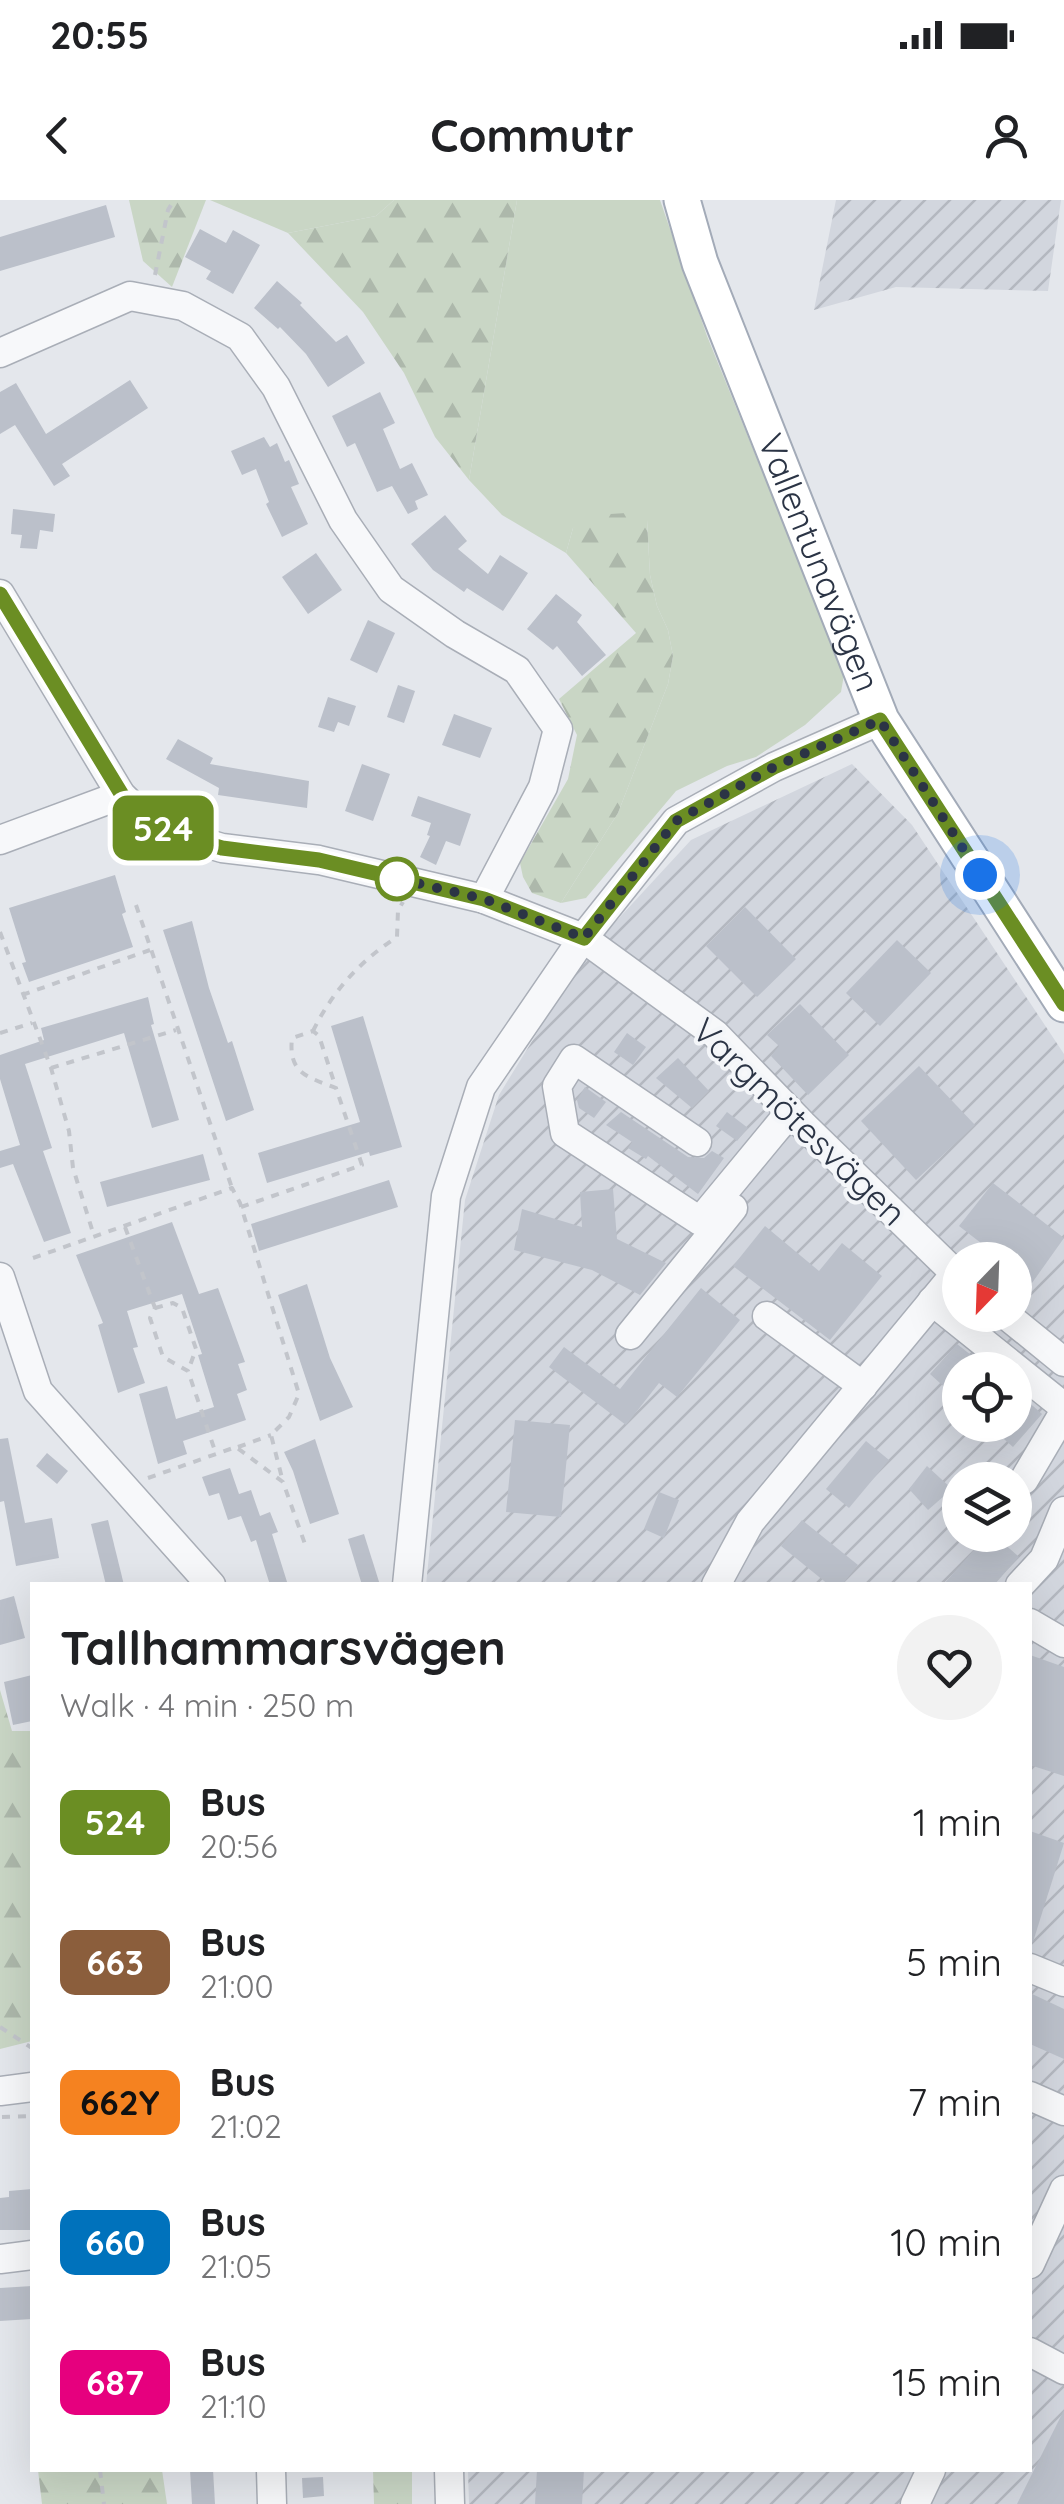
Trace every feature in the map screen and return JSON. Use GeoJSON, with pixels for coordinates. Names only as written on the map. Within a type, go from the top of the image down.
{"type":"FeatureCollection","features":[{"type":"Feature","properties":{"kind":"main road","name":"Vallentunavägen"},"geometry":{"type":"LineString","coordinates":[[682,200],[700,263],[880,720],[1064,1004]]}},
{"type":"Feature","properties":{"kind":"street"},"geometry":{"type":"LineString","coordinates":[[0,354],[130,296],[183,306],[240,337],[276,387],[343,520],[390,589],[517,670],[558,729],[543,788],[484,899]]}},
{"type":"Feature","properties":{"kind":"street"},"geometry":{"type":"LineString","coordinates":[[0,594],[122,795],[0,840]]}},
{"type":"Feature","properties":{"kind":"street"},"geometry":{"type":"LineString","coordinates":[[407,1582],[446,1196],[481,1087],[584,938],[676,821],[774,767],[880,720]]}},
{"type":"Feature","properties":{"kind":"street","name":"Vargmötesvägen"},"geometry":{"type":"LineString","coordinates":[[122,795],[148,821],[206,843],[319,860],[484,899],[584,938],[715,1034],[942,1261]]}},
{"type":"Feature","properties":{"kind":"street"},"geometry":{"type":"LineString","coordinates":[[698,1142],[574,1058],[557,1086],[565,1133],[700,1221],[796,1118]]}},
{"type":"Feature","properties":{"kind":"street"},"geometry":{"type":"LineString","coordinates":[[630,1335],[796,1118]]}},
{"type":"Feature","properties":{"kind":"street"},"geometry":{"type":"LineString","coordinates":[[0,1277],[38,1391],[209,1582]]}},
{"type":"Feature","properties":{"kind":"street"},"geometry":{"type":"LineString","coordinates":[[718,1582],[750,1522],[942,1292]]}},
{"type":"Feature","properties":{"kind":"street"},"geometry":{"type":"LineString","coordinates":[[932,1302],[1064,1409],[1032,1466]]}},
{"type":"Feature","properties":{"kind":"street"},"geometry":{"type":"LineString","coordinates":[[768,1316],[862,1386]]}},
{"type":"Feature","properties":{"kind":"street"},"geometry":{"type":"LineString","coordinates":[[1027,1332],[1064,1362]]}},
{"type":"Feature","properties":{"kind":"street"},"geometry":{"type":"LineString","coordinates":[[1023,1582],[1044,1559],[1064,1511]]}},
{"type":"Feature","properties":{"kind":"street"},"geometry":{"type":"LineString","coordinates":[[1032,1625],[1064,1643]]}},
{"type":"Feature","properties":{"kind":"street"},"geometry":{"type":"LineString","coordinates":[[1032,1969],[1064,1982]]}},
{"type":"Feature","properties":{"kind":"street"},"geometry":{"type":"LineString","coordinates":[[0,2091],[30,2087]]}},
{"type":"Feature","properties":{"kind":"street"},"geometry":{"type":"LineString","coordinates":[[1032,2097],[1064,2110]]}},
{"type":"Feature","properties":{"kind":"street"},"geometry":{"type":"LineString","coordinates":[[1032,2260],[1064,2190]]}},
{"type":"Feature","properties":{"kind":"street"},"geometry":{"type":"LineString","coordinates":[[0,2259],[30,2255]]}},
{"type":"Feature","properties":{"kind":"street"},"geometry":{"type":"LineString","coordinates":[[1032,2353],[1064,2370]]}},
{"type":"Feature","properties":{"kind":"street"},"geometry":{"type":"LineString","coordinates":[[270,2472],[272,2504]]}},
{"type":"Feature","properties":{"kind":"street"},"geometry":{"type":"LineString","coordinates":[[449,2472],[450,2504]]}},
{"type":"Feature","properties":{"kind":"street"},"geometry":{"type":"LineString","coordinates":[[915,2504],[930,2472]]}},
{"type":"Feature","properties":{"kind":"path"},"geometry":{"type":"LineString","coordinates":[[150,300],[168,210],[174,200]]}},
{"type":"Feature","properties":{"kind":"path"},"geometry":{"type":"LineString","coordinates":[[336,1088],[302,1074],[290,1056],[292,1038],[312,1031],[342,982],[396,937],[398,910],[414,883]]}},
{"type":"Feature","properties":{"kind":"path"},"geometry":{"type":"LineString","coordinates":[[123,1487],[272,1436],[290,1417],[299,1394],[241,1207],[136,906]]}},
{"type":"Feature","properties":{"kind":"path"},"geometry":{"type":"LineString","coordinates":[[0,932],[51,1068],[94,1236]]}},
{"type":"Feature","properties":{"kind":"path"},"geometry":{"type":"LineString","coordinates":[[22,994],[151,950]]}},
{"type":"Feature","properties":{"kind":"path"},"geometry":{"type":"LineString","coordinates":[[8,956],[19,952]]}},
{"type":"Feature","properties":{"kind":"path"},"geometry":{"type":"LineString","coordinates":[[0,1033],[32,1022]]}},
{"type":"Feature","properties":{"kind":"path"},"geometry":{"type":"LineString","coordinates":[[51,1068],[178,1029]]}},
{"type":"Feature","properties":{"kind":"path"},"geometry":{"type":"LineString","coordinates":[[241,1207],[362,1165],[319,1036],[312,1031]]}},
{"type":"Feature","properties":{"kind":"path"},"geometry":{"type":"LineString","coordinates":[[33,1258],[232,1188]]}},
{"type":"Feature","properties":{"kind":"path"},"geometry":{"type":"LineString","coordinates":[[124,1225],[156,1308]]}},
{"type":"Feature","properties":{"kind":"path"},"geometry":{"type":"LineString","coordinates":[[188,1371],[163,1357],[150,1318],[156,1308],[173,1303],[182,1308],[196,1350],[188,1371],[216,1454]]}},
{"type":"Feature","properties":{"kind":"path"},"geometry":{"type":"LineString","coordinates":[[272,1436],[306,1547]]}},
{"type":"Feature","properties":{"kind":"path"},"geometry":{"type":"LineString","coordinates":[[236,1448],[283,1482]]}},
{"type":"Feature","properties":{"kind":"path"},"geometry":{"type":"LineString","coordinates":[[0,2027],[30,2047]]}},
{"type":"Feature","properties":{"kind":"path"},"geometry":{"type":"LineString","coordinates":[[0,2117],[30,2116]]}},
{"type":"Feature","properties":{"kind":"path"},"geometry":{"type":"LineString","coordinates":[[100,2472],[104,2504]]}},
{"type":"Feature","properties":{"kind":"shaded area"},"geometry":{"type":"Polygon","coordinates":[[[836,200],[1061,200],[1048,291],[896,287],[814,310],[836,200]]]}},
{"type":"Feature","properties":{"kind":"shaded area"},"geometry":{"type":"Polygon","coordinates":[[[852,764],[912,825],[1064,1054],[1064,2504],[469,2504],[468,2472],[1032,2472],[1032,1582],[426,1582],[465,1200],[499,1095],[585,955],[691,840],[852,764]]]}},
{"type":"Feature","properties":{"kind":"green space"},"geometry":{"type":"Polygon","coordinates":[[[129,200],[206,200],[172,287],[143,261],[129,200]]]}},
{"type":"Feature","properties":{"kind":"green space"},"geometry":{"type":"Polygon","coordinates":[[[210,200],[394,200],[376,216],[288,233],[210,200]]]}},
{"type":"Feature","properties":{"kind":"green space"},"geometry":{"type":"Polygon","coordinates":[[[394,200],[517,200],[469,480],[435,437],[404,373],[363,312],[288,233],[376,216],[394,200]]]}},
{"type":"Feature","properties":{"kind":"green space"},"geometry":{"type":"Polygon","coordinates":[[[517,200],[660,200],[707,336],[819,611],[846,663],[841,692],[805,725],[756,757],[727,766],[676,791],[586,898],[561,903],[618,813],[668,684],[673,656],[650,575],[647,520],[573,528],[566,553],[502,515],[469,480],[517,200]]]}},
{"type":"Feature","properties":{"kind":"green space"},"geometry":{"type":"Polygon","coordinates":[[[626,513],[647,520],[650,575],[673,656],[668,684],[618,813],[561,903],[532,893],[520,863],[568,779],[577,735],[559,699],[636,633],[566,553],[573,528],[595,515],[626,513]]]}},
{"type":"Feature","properties":{"kind":"green space"},"geometry":{"type":"Polygon","coordinates":[[[0,1690],[12,1731],[30,1731],[30,2042],[0,2049],[0,1690]]]}},
{"type":"Feature","properties":{"kind":"green space"},"geometry":{"type":"Polygon","coordinates":[[[38,2472],[162,2472],[167,2504],[42,2504],[38,2472]]]}},
{"type":"Feature","properties":{"kind":"green space"},"geometry":{"type":"Polygon","coordinates":[[[373,2472],[412,2472],[412,2504],[374,2504],[373,2472]]]}},
{"type":"Feature","properties":{"kind":"building"},"geometry":{"type":"Polygon","coordinates":[[[106,205],[115,237],[0,271],[0,237],[106,205]]]}},
{"type":"Feature","properties":{"kind":"building"},"geometry":{"type":"Polygon","coordinates":[[[200,229],[226,243],[233,230],[260,245],[233,294],[206,279],[211,271],[185,257],[200,229]]]}},
{"type":"Feature","properties":{"kind":"building"},"geometry":{"type":"Polygon","coordinates":[[[277,281],[336,342],[347,335],[365,363],[328,387],[306,354],[254,308],[277,281]]]}},
{"type":"Feature","properties":{"kind":"building"},"geometry":{"type":"Polygon","coordinates":[[[130,380],[148,408],[62,464],[70,476],[54,486],[15,425],[0,434],[0,392],[16,383],[46,434],[130,380]]]}},
{"type":"Feature","properties":{"kind":"building"},"geometry":{"type":"Polygon","coordinates":[[[380,392],[395,423],[383,429],[400,469],[412,463],[428,495],[415,501],[418,509],[408,514],[392,486],[377,492],[355,443],[347,447],[332,416],[380,392]]]}},
{"type":"Feature","properties":{"kind":"building"},"geometry":{"type":"Polygon","coordinates":[[[264,437],[270,447],[277,443],[285,462],[289,460],[299,484],[291,487],[308,524],[282,537],[266,504],[269,502],[256,469],[242,475],[231,451],[264,437]]]}},
{"type":"Feature","properties":{"kind":"building"},"geometry":{"type":"Polygon","coordinates":[[[13,509],[55,514],[53,532],[40,530],[37,549],[20,548],[22,535],[11,534],[13,509]]]}},
{"type":"Feature","properties":{"kind":"building"},"geometry":{"type":"Polygon","coordinates":[[[445,515],[467,541],[458,549],[488,574],[500,555],[528,573],[503,611],[467,588],[464,592],[433,570],[411,544],[445,515]]]}},
{"type":"Feature","properties":{"kind":"building"},"geometry":{"type":"Polygon","coordinates":[[[316,553],[342,590],[308,614],[282,577],[316,553]]]}},
{"type":"Feature","properties":{"kind":"building"},"geometry":{"type":"Polygon","coordinates":[[[556,594],[582,615],[577,622],[606,655],[582,676],[557,646],[553,650],[527,629],[556,594]]]}},
{"type":"Feature","properties":{"kind":"building"},"geometry":{"type":"Polygon","coordinates":[[[368,620],[395,633],[377,673],[350,660],[368,620]]]}},
{"type":"Feature","properties":{"kind":"building"},"geometry":{"type":"Polygon","coordinates":[[[398,685],[415,691],[404,723],[387,717],[398,685]]]}},
{"type":"Feature","properties":{"kind":"building"},"geometry":{"type":"Polygon","coordinates":[[[328,697],[356,706],[349,726],[338,722],[334,732],[318,727],[328,697]]]}},
{"type":"Feature","properties":{"kind":"building"},"geometry":{"type":"Polygon","coordinates":[[[454,714],[492,728],[480,758],[442,745],[454,714]]]}},
{"type":"Feature","properties":{"kind":"building"},"geometry":{"type":"Polygon","coordinates":[[[178,739],[213,758],[210,764],[309,781],[307,808],[218,795],[219,788],[166,759],[178,739]]]}},
{"type":"Feature","properties":{"kind":"building"},"geometry":{"type":"Polygon","coordinates":[[[362,764],[390,774],[373,821],[345,811],[362,764]]]}},
{"type":"Feature","properties":{"kind":"building"},"geometry":{"type":"Polygon","coordinates":[[[418,796],[471,814],[460,846],[446,841],[436,865],[420,857],[430,836],[427,835],[431,823],[411,816],[418,796]]]}},
{"type":"Feature","properties":{"kind":"building"},"geometry":{"type":"Polygon","coordinates":[[[115,875],[133,947],[29,982],[9,908],[115,875]]]}},
{"type":"Feature","properties":{"kind":"building"},"geometry":{"type":"Polygon","coordinates":[[[745,907],[796,959],[757,997],[706,946],[745,907]]]}},
{"type":"Feature","properties":{"kind":"building"},"geometry":{"type":"Polygon","coordinates":[[[192,921],[209,988],[228,1043],[232,1041],[254,1110],[226,1121],[163,930],[192,921]]]}},
{"type":"Feature","properties":{"kind":"building"},"geometry":{"type":"Polygon","coordinates":[[[897,940],[931,973],[880,1026],[846,993],[897,940]]]}},
{"type":"Feature","properties":{"kind":"building"},"geometry":{"type":"Polygon","coordinates":[[[148,997],[154,1024],[151,1025],[179,1120],[152,1128],[124,1033],[25,1064],[52,1148],[43,1151],[71,1233],[44,1242],[13,1164],[0,1168],[0,1151],[20,1145],[0,1079],[0,1055],[44,1040],[41,1028],[148,997]]]}},
{"type":"Feature","properties":{"kind":"building"},"geometry":{"type":"Polygon","coordinates":[[[800,1004],[849,1055],[808,1095],[771,1056],[779,1046],[767,1035],[800,1004]]]}},
{"type":"Feature","properties":{"kind":"building"},"geometry":{"type":"Polygon","coordinates":[[[363,1016],[402,1147],[370,1156],[369,1152],[267,1183],[258,1153],[360,1122],[331,1026],[363,1016]]]}},
{"type":"Feature","properties":{"kind":"building"},"geometry":{"type":"Polygon","coordinates":[[[627,1033],[646,1047],[633,1065],[614,1052],[627,1033]]]}},
{"type":"Feature","properties":{"kind":"building"},"geometry":{"type":"Polygon","coordinates":[[[678,1058],[709,1091],[692,1108],[656,1078],[678,1058]]]}},
{"type":"Feature","properties":{"kind":"building"},"geometry":{"type":"Polygon","coordinates":[[[919,1066],[975,1125],[916,1180],[861,1121],[919,1066]]]}},
{"type":"Feature","properties":{"kind":"building"},"geometry":{"type":"Polygon","coordinates":[[[585,1087],[606,1102],[594,1118],[579,1108],[577,1100],[585,1087]]]}},
{"type":"Feature","properties":{"kind":"building"},"geometry":{"type":"Polygon","coordinates":[[[621,1112],[688,1157],[704,1158],[712,1151],[724,1158],[698,1194],[648,1156],[646,1159],[628,1148],[632,1142],[606,1125],[621,1112]]]}},
{"type":"Feature","properties":{"kind":"building"},"geometry":{"type":"Polygon","coordinates":[[[727,1112],[748,1128],[737,1141],[716,1126],[727,1112]]]}},
{"type":"Feature","properties":{"kind":"building"},"geometry":{"type":"Polygon","coordinates":[[[203,1154],[210,1180],[107,1207],[100,1182],[203,1154]]]}},
{"type":"Feature","properties":{"kind":"building"},"geometry":{"type":"Polygon","coordinates":[[[389,1180],[398,1207],[259,1251],[251,1224],[389,1180]]]}},
{"type":"Feature","properties":{"kind":"building"},"geometry":{"type":"Polygon","coordinates":[[[993,1183],[1064,1238],[1032,1283],[1032,1242],[980,1242],[959,1226],[993,1183]]]}},
{"type":"Feature","properties":{"kind":"building"},"geometry":{"type":"Polygon","coordinates":[[[613,1189],[617,1239],[666,1263],[640,1295],[592,1270],[514,1250],[522,1209],[582,1227],[580,1192],[613,1189]]]}},
{"type":"Feature","properties":{"kind":"building"},"geometry":{"type":"Polygon","coordinates":[[[172,1222],[199,1294],[218,1288],[245,1362],[238,1364],[247,1390],[237,1394],[246,1420],[183,1441],[187,1454],[158,1464],[139,1394],[167,1386],[176,1419],[214,1407],[182,1294],[127,1311],[138,1347],[133,1348],[145,1383],[118,1393],[98,1325],[103,1323],[76,1255],[172,1222]]]}},
{"type":"Feature","properties":{"kind":"building"},"geometry":{"type":"Polygon","coordinates":[[[765,1226],[819,1271],[842,1243],[882,1276],[830,1340],[733,1266],[765,1226]]]}},
{"type":"Feature","properties":{"kind":"building"},"geometry":{"type":"Polygon","coordinates":[[[307,1284],[330,1358],[353,1407],[320,1421],[278,1295],[307,1284]]]}},
{"type":"Feature","properties":{"kind":"building"},"geometry":{"type":"Polygon","coordinates":[[[701,1288],[740,1320],[677,1397],[659,1383],[626,1425],[549,1367],[564,1347],[620,1389],[701,1288]]]}},
{"type":"Feature","properties":{"kind":"building"},"geometry":{"type":"Polygon","coordinates":[[[957,1344],[967,1352],[950,1352],[957,1344]]]}},
{"type":"Feature","properties":{"kind":"building"},"geometry":{"type":"Polygon","coordinates":[[[942,1361],[942,1385],[930,1374],[942,1361]]]}},
{"type":"Feature","properties":{"kind":"building"},"geometry":{"type":"Polygon","coordinates":[[[1032,1405],[1042,1414],[1032,1425],[1032,1405]]]}},
{"type":"Feature","properties":{"kind":"building"},"geometry":{"type":"Polygon","coordinates":[[[515,1420],[570,1425],[561,1517],[506,1512],[515,1420]]]}},
{"type":"Feature","properties":{"kind":"building"},"geometry":{"type":"Polygon","coordinates":[[[8,1438],[25,1523],[52,1518],[59,1558],[16,1566],[4,1501],[0,1502],[0,1439],[8,1438]]]}},
{"type":"Feature","properties":{"kind":"building"},"geometry":{"type":"Polygon","coordinates":[[[315,1439],[339,1514],[310,1524],[284,1452],[315,1439]]]}},
{"type":"Feature","properties":{"kind":"building"},"geometry":{"type":"Polygon","coordinates":[[[866,1441],[889,1460],[849,1508],[826,1489],[866,1441]]]}},
{"type":"Feature","properties":{"kind":"building"},"geometry":{"type":"Polygon","coordinates":[[[47,1453],[68,1471],[57,1484],[36,1466],[47,1453]]]}},
{"type":"Feature","properties":{"kind":"building"},"geometry":{"type":"Polygon","coordinates":[[[927,1466],[942,1480],[942,1498],[928,1510],[909,1489],[927,1466]]]}},
{"type":"Feature","properties":{"kind":"building"},"geometry":{"type":"Polygon","coordinates":[[[230,1468],[239,1494],[251,1490],[260,1516],[270,1512],[278,1532],[272,1534],[287,1582],[269,1582],[256,1540],[251,1542],[241,1516],[228,1520],[219,1493],[209,1496],[202,1477],[230,1468]]]}},
{"type":"Feature","properties":{"kind":"building"},"geometry":{"type":"Polygon","coordinates":[[[659,1492],[679,1500],[664,1538],[644,1529],[659,1492]]]}},
{"type":"Feature","properties":{"kind":"building"},"geometry":{"type":"Polygon","coordinates":[[[108,1520],[123,1582],[105,1582],[91,1524],[108,1520]]]}},
{"type":"Feature","properties":{"kind":"building"},"geometry":{"type":"Polygon","coordinates":[[[802,1520],[858,1565],[844,1582],[825,1582],[781,1546],[802,1520]]]}},
{"type":"Feature","properties":{"kind":"building"},"geometry":{"type":"Polygon","coordinates":[[[364,1534],[379,1582],[361,1582],[348,1539],[364,1534]]]}},
{"type":"Feature","properties":{"kind":"building"},"geometry":{"type":"Polygon","coordinates":[[[972,1552],[1013,1552],[1019,1557],[997,1582],[946,1582],[972,1552]]]}},
{"type":"Feature","properties":{"kind":"building"},"geometry":{"type":"Polygon","coordinates":[[[14,1596],[25,1638],[0,1645],[0,1600],[14,1596]]]}},
{"type":"Feature","properties":{"kind":"building"},"geometry":{"type":"Polygon","coordinates":[[[1032,1656],[1064,1667],[1064,1776],[1032,1766],[1032,1656]]]}},
{"type":"Feature","properties":{"kind":"building"},"geometry":{"type":"Polygon","coordinates":[[[30,1676],[30,1721],[13,1725],[4,1682],[30,1676]]]}},
{"type":"Feature","properties":{"kind":"building"},"geometry":{"type":"Polygon","coordinates":[[[1032,1832],[1064,1843],[1032,1942],[1032,1832]]]}},
{"type":"Feature","properties":{"kind":"building"},"geometry":{"type":"Polygon","coordinates":[[[1032,1994],[1064,2009],[1064,2059],[1032,2045],[1032,1994]]]}},
{"type":"Feature","properties":{"kind":"building"},"geometry":{"type":"Polygon","coordinates":[[[30,2189],[30,2230],[0,2230],[0,2198],[9,2197],[9,2191],[30,2189]]]}},
{"type":"Feature","properties":{"kind":"building"},"geometry":{"type":"Polygon","coordinates":[[[30,2286],[30,2319],[0,2321],[0,2288],[30,2286]]]}},
{"type":"Feature","properties":{"kind":"building"},"geometry":{"type":"Polygon","coordinates":[[[1064,2410],[1064,2504],[1017,2504],[1064,2410]]]}},
{"type":"Feature","properties":{"kind":"building"},"geometry":{"type":"Polygon","coordinates":[[[190,2472],[213,2472],[215,2504],[192,2504],[190,2472]]]}},
{"type":"Feature","properties":{"kind":"building"},"geometry":{"type":"Polygon","coordinates":[[[537,2472],[584,2472],[582,2504],[535,2504],[537,2472]]]}},
{"type":"Feature","properties":{"kind":"building"},"geometry":{"type":"Polygon","coordinates":[[[323,2477],[324,2496],[303,2498],[302,2478],[323,2477]]]}},
{"type":"Feature","properties":{"kind":"bus line","name":"524"},"geometry":{"type":"LineString","coordinates":[[0,594],[122,795],[148,821],[222,848],[319,860],[484,899],[584,938],[676,821],[774,767],[880,720],[1064,1004]]}},
{"type":"Feature","properties":{"kind":"route"},"geometry":{"type":"LineString","coordinates":[[397,879],[382,875],[484,899],[584,938],[676,821],[774,767],[880,720],[980,875]]}}]}
